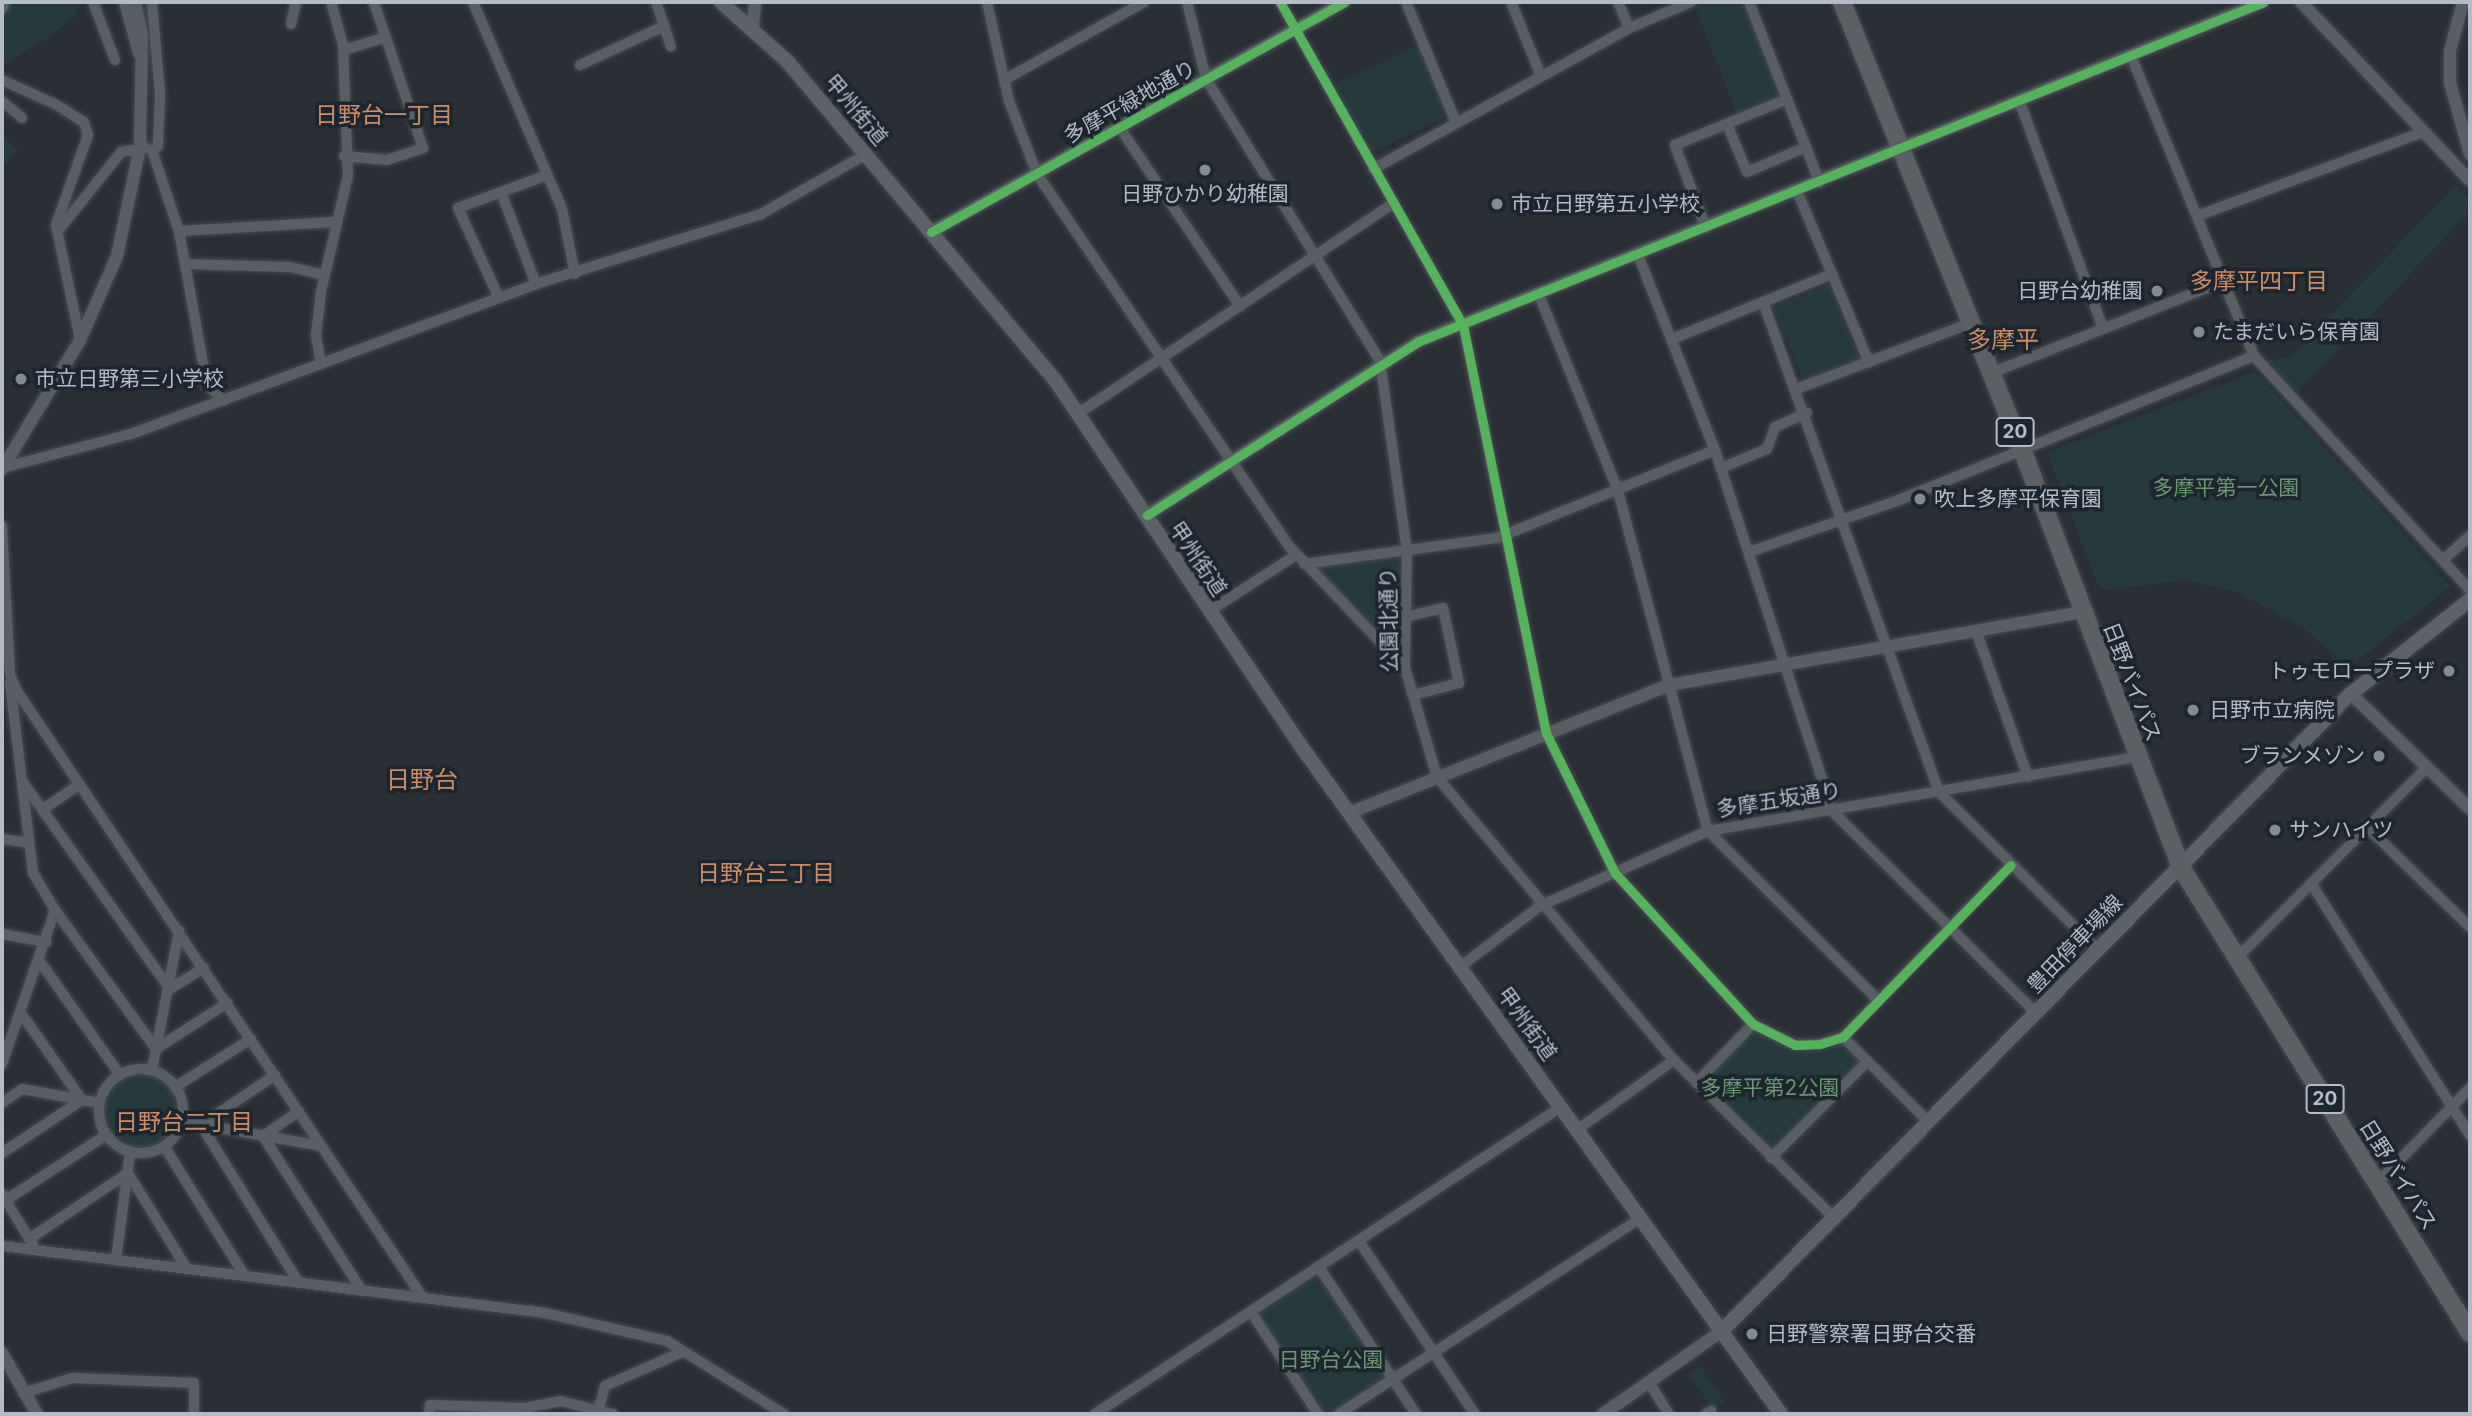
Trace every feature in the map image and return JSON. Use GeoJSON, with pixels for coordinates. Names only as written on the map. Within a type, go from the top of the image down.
{"type":"FeatureCollection","features":[{"type":"Feature","properties":{"kind":"highway","name":"日野バイパス"},"geometry":{"type":"LineString","coordinates":[[1842,2],[2022,449],[2180,866],[2377,1183],[2467,1320]]}},
{"type":"Feature","properties":{"kind":"main road","name":"甲州街道"},"geometry":{"type":"LineString","coordinates":[[721,2],[753,27],[866,154],[1079,413],[1349,813],[1781,1414]]}},
{"type":"Feature","properties":{"kind":"main road","name":"豊田停車場線"},"geometry":{"type":"LineString","coordinates":[[1722,1331],[2037,1014],[2350,693],[2470,600]]}},
{"type":"Feature","properties":{"kind":"street"},"geometry":{"type":"LineString","coordinates":[[2,9],[5,2]]}},
{"type":"Feature","properties":{"kind":"street"},"geometry":{"type":"LineString","coordinates":[[93,2],[115,60]]}},
{"type":"Feature","properties":{"kind":"street"},"geometry":{"type":"LineString","coordinates":[[125,2],[139,54]]}},
{"type":"Feature","properties":{"kind":"street"},"geometry":{"type":"LineString","coordinates":[[135,2],[146,148],[179,231],[207,385],[224,401]]}},
{"type":"Feature","properties":{"kind":"street"},"geometry":{"type":"LineString","coordinates":[[56,235],[107,166],[130,146],[158,146],[160,94],[152,2]]}},
{"type":"Feature","properties":{"kind":"street"},"geometry":{"type":"LineString","coordinates":[[290,24],[296,2]]}},
{"type":"Feature","properties":{"kind":"street"},"geometry":{"type":"LineString","coordinates":[[321,364],[316,335],[324,275],[348,175],[344,156],[344,51],[331,2]]}},
{"type":"Feature","properties":{"kind":"street"},"geometry":{"type":"LineString","coordinates":[[344,156],[387,160],[423,148],[374,2]]}},
{"type":"Feature","properties":{"kind":"street"},"geometry":{"type":"LineString","coordinates":[[473,2],[562,209],[575,274]]}},
{"type":"Feature","properties":{"kind":"street"},"geometry":{"type":"LineString","coordinates":[[656,2],[671,47]]}},
{"type":"Feature","properties":{"kind":"street"},"geometry":{"type":"LineString","coordinates":[[753,27],[755,2]]}},
{"type":"Feature","properties":{"kind":"street"},"geometry":{"type":"LineString","coordinates":[[987,2],[1004,80],[1037,174],[1296,555],[1405,668]]}},
{"type":"Feature","properties":{"kind":"street"},"geometry":{"type":"LineString","coordinates":[[1004,80],[1144,2]]}},
{"type":"Feature","properties":{"kind":"street","name":"公園北通り"},"geometry":{"type":"LineString","coordinates":[[1187,2],[1206,79],[1380,361],[1407,550],[1405,668],[1437,777],[1540,906],[1674,1060],[1834,1218]]}},
{"type":"Feature","properties":{"kind":"street"},"geometry":{"type":"LineString","coordinates":[[1280,2],[1462,325],[1546,733],[1615,873],[1753,1024],[1795,1045],[1843,1037],[2011,865]]}},
{"type":"Feature","properties":{"kind":"street","name":"多摩平緑地通り"},"geometry":{"type":"LineString","coordinates":[[931,232],[1344,2]]}},
{"type":"Feature","properties":{"kind":"street"},"geometry":{"type":"LineString","coordinates":[[1406,2],[1456,123]]}},
{"type":"Feature","properties":{"kind":"street"},"geometry":{"type":"LineString","coordinates":[[1511,2],[1541,76]]}},
{"type":"Feature","properties":{"kind":"street"},"geometry":{"type":"LineString","coordinates":[[1618,2],[1629,28]]}},
{"type":"Feature","properties":{"kind":"street"},"geometry":{"type":"LineString","coordinates":[[1373,169],[1629,28],[1691,2]]}},
{"type":"Feature","properties":{"kind":"street"},"geometry":{"type":"LineString","coordinates":[[1749,2],[1821,183]]}},
{"type":"Feature","properties":{"kind":"street"},"geometry":{"type":"LineString","coordinates":[[1147,515],[1380,361],[1462,325],[1821,183],[2263,2]]}},
{"type":"Feature","properties":{"kind":"street"},"geometry":{"type":"LineString","coordinates":[[2301,2],[2470,181]]}},
{"type":"Feature","properties":{"kind":"street"},"geometry":{"type":"LineString","coordinates":[[2450,160],[2469,152],[2451,83],[2450,51],[2463,2]]}},
{"type":"Feature","properties":{"kind":"street"},"geometry":{"type":"LineString","coordinates":[[580,65],[664,26]]}},
{"type":"Feature","properties":{"kind":"street"},"geometry":{"type":"LineString","coordinates":[[344,51],[386,37]]}},
{"type":"Feature","properties":{"kind":"street"},"geometry":{"type":"LineString","coordinates":[[2131,56],[2222,282],[2255,356],[2470,590]]}},
{"type":"Feature","properties":{"kind":"street"},"geometry":{"type":"LineString","coordinates":[[2,80],[55,104],[84,122],[88,135],[56,235],[80,340]]}},
{"type":"Feature","properties":{"kind":"street"},"geometry":{"type":"LineString","coordinates":[[1706,228],[1675,145],[1787,99]]}},
{"type":"Feature","properties":{"kind":"street"},"geometry":{"type":"LineString","coordinates":[[2019,100],[2104,328]]}},
{"type":"Feature","properties":{"kind":"street"},"geometry":{"type":"LineString","coordinates":[[2,101],[22,118]]}},
{"type":"Feature","properties":{"kind":"street"},"geometry":{"type":"LineString","coordinates":[[1727,124],[1747,172],[1806,147]]}},
{"type":"Feature","properties":{"kind":"street"},"geometry":{"type":"LineString","coordinates":[[1120,128],[1240,306]]}},
{"type":"Feature","properties":{"kind":"street"},"geometry":{"type":"LineString","coordinates":[[2197,216],[2423,132]]}},
{"type":"Feature","properties":{"kind":"street"},"geometry":{"type":"LineString","coordinates":[[2,468],[80,340],[117,256],[146,148]]}},
{"type":"Feature","properties":{"kind":"street"},"geometry":{"type":"LineString","coordinates":[[2,468],[131,434],[536,284],[761,214],[866,154]]}},
{"type":"Feature","properties":{"kind":"street"},"geometry":{"type":"LineString","coordinates":[[499,298],[458,208],[547,175]]}},
{"type":"Feature","properties":{"kind":"street"},"geometry":{"type":"LineString","coordinates":[[1797,191],[1869,362]]}},
{"type":"Feature","properties":{"kind":"street"},"geometry":{"type":"LineString","coordinates":[[501,192],[536,284]]}},
{"type":"Feature","properties":{"kind":"street"},"geometry":{"type":"LineString","coordinates":[[1079,413],[1392,204]]}},
{"type":"Feature","properties":{"kind":"street"},"geometry":{"type":"LineString","coordinates":[[179,231],[335,222]]}},
{"type":"Feature","properties":{"kind":"street"},"geometry":{"type":"LineString","coordinates":[[1638,255],[1715,450],[1832,811],[2037,1014]]}},
{"type":"Feature","properties":{"kind":"street"},"geometry":{"type":"LineString","coordinates":[[185,264],[290,267],[324,275]]}},
{"type":"Feature","properties":{"kind":"street"},"geometry":{"type":"LineString","coordinates":[[1672,339],[1832,274]]}},
{"type":"Feature","properties":{"kind":"street"},"geometry":{"type":"LineString","coordinates":[[1991,373],[2222,282]]}},
{"type":"Feature","properties":{"kind":"street"},"geometry":{"type":"LineString","coordinates":[[1539,295],[1618,491],[1708,831],[1879,1001]]}},
{"type":"Feature","properties":{"kind":"street"},"geometry":{"type":"LineString","coordinates":[[1763,302],[1799,388],[1940,792],[2098,950]]}},
{"type":"Feature","properties":{"kind":"street"},"geometry":{"type":"LineString","coordinates":[[1799,388],[1971,323]]}},
{"type":"Feature","properties":{"kind":"street"},"geometry":{"type":"LineString","coordinates":[[1749,552],[1844,521],[2255,356]]}},
{"type":"Feature","properties":{"kind":"street"},"geometry":{"type":"LineString","coordinates":[[1721,468],[1767,449],[1775,427],[1807,413]]}},
{"type":"Feature","properties":{"kind":"street"},"geometry":{"type":"LineString","coordinates":[[1304,564],[1504,536],[1715,450]]}},
{"type":"Feature","properties":{"kind":"street"},"geometry":{"type":"LineString","coordinates":[[2,526],[10,676],[33,873],[55,910],[156,1049]]}},
{"type":"Feature","properties":{"kind":"street"},"geometry":{"type":"LineString","coordinates":[[2443,560],[2470,536]]}},
{"type":"Feature","properties":{"kind":"street"},"geometry":{"type":"LineString","coordinates":[[1211,610],[1296,555]]}},
{"type":"Feature","properties":{"kind":"street"},"geometry":{"type":"LineString","coordinates":[[1406,617],[1443,608],[1459,683],[1413,695]]}},
{"type":"Feature","properties":{"kind":"street"},"geometry":{"type":"LineString","coordinates":[[1349,813],[1669,685],[2082,612]]}},
{"type":"Feature","properties":{"kind":"street"},"geometry":{"type":"LineString","coordinates":[[1976,631],[2028,777]]}},
{"type":"Feature","properties":{"kind":"street"},"geometry":{"type":"LineString","coordinates":[[10,676],[423,1298]]}},
{"type":"Feature","properties":{"kind":"street"},"geometry":{"type":"LineString","coordinates":[[2350,693],[2470,809]]}},
{"type":"Feature","properties":{"kind":"street","name":"多摩五坂通り"},"geometry":{"type":"LineString","coordinates":[[1460,967],[1540,906],[1708,831],[2137,757]]}},
{"type":"Feature","properties":{"kind":"street"},"geometry":{"type":"LineString","coordinates":[[2236,958],[2427,767]]}},
{"type":"Feature","properties":{"kind":"street"},"geometry":{"type":"LineString","coordinates":[[22,781],[170,989]]}},
{"type":"Feature","properties":{"kind":"street"},"geometry":{"type":"LineString","coordinates":[[42,810],[80,784]]}},
{"type":"Feature","properties":{"kind":"street"},"geometry":{"type":"LineString","coordinates":[[2367,827],[2470,927]]}},
{"type":"Feature","properties":{"kind":"street"},"geometry":{"type":"LineString","coordinates":[[2,839],[29,844]]}},
{"type":"Feature","properties":{"kind":"street"},"geometry":{"type":"LineString","coordinates":[[2311,883],[2470,1135]]}},
{"type":"Feature","properties":{"kind":"street"},"geometry":{"type":"LineString","coordinates":[[2,1064],[23,1016],[55,910]]}},
{"type":"Feature","properties":{"kind":"street"},"geometry":{"type":"LineString","coordinates":[[152,1070],[170,989],[179,931]]}},
{"type":"Feature","properties":{"kind":"street"},"geometry":{"type":"LineString","coordinates":[[2,934],[46,943]]}},
{"type":"Feature","properties":{"kind":"street"},"geometry":{"type":"LineString","coordinates":[[41,962],[120,1075]]}},
{"type":"Feature","properties":{"kind":"street"},"geometry":{"type":"LineString","coordinates":[[170,989],[204,968]]}},
{"type":"Feature","properties":{"kind":"street"},"geometry":{"type":"LineString","coordinates":[[156,1049],[227,1003]]}},
{"type":"Feature","properties":{"kind":"street"},"geometry":{"type":"LineString","coordinates":[[23,1016],[82,1100]]}},
{"type":"Feature","properties":{"kind":"street"},"geometry":{"type":"LineString","coordinates":[[1696,1083],[1753,1024]]}},
{"type":"Feature","properties":{"kind":"street"},"geometry":{"type":"LineString","coordinates":[[1843,1037],[1928,1122]]}},
{"type":"Feature","properties":{"kind":"street"},"geometry":{"type":"LineString","coordinates":[[175,1087],[251,1039]]}},
{"type":"Feature","properties":{"kind":"street"},"geometry":{"type":"LineString","coordinates":[[1577,1130],[1674,1060]]}},
{"type":"Feature","properties":{"kind":"street"},"geometry":{"type":"LineString","coordinates":[[1771,1158],[1867,1062]]}},
{"type":"Feature","properties":{"kind":"street"},"geometry":{"type":"LineString","coordinates":[[152,1070],[175,1087],[181,1121],[164,1146],[130,1152],[106,1135],[100,1103],[120,1075],[152,1070]]}},
{"type":"Feature","properties":{"kind":"street"},"geometry":{"type":"LineString","coordinates":[[201,1125],[275,1075]]}},
{"type":"Feature","properties":{"kind":"street"},"geometry":{"type":"LineString","coordinates":[[2377,1183],[2470,1088]]}},
{"type":"Feature","properties":{"kind":"street"},"geometry":{"type":"LineString","coordinates":[[2,1103],[22,1089],[100,1103]]}},
{"type":"Feature","properties":{"kind":"street"},"geometry":{"type":"LineString","coordinates":[[2,1153],[82,1100]]}},
{"type":"Feature","properties":{"kind":"street"},"geometry":{"type":"LineString","coordinates":[[1099,1413],[1561,1107]]}},
{"type":"Feature","properties":{"kind":"street"},"geometry":{"type":"LineString","coordinates":[[263,1136],[299,1111]]}},
{"type":"Feature","properties":{"kind":"street"},"geometry":{"type":"LineString","coordinates":[[181,1121],[321,1146]]}},
{"type":"Feature","properties":{"kind":"street"},"geometry":{"type":"LineString","coordinates":[[201,1125],[299,1283]]}},
{"type":"Feature","properties":{"kind":"street"},"geometry":{"type":"LineString","coordinates":[[36,1251],[4,1197],[106,1135]]}},
{"type":"Feature","properties":{"kind":"street"},"geometry":{"type":"LineString","coordinates":[[263,1136],[362,1291]]}},
{"type":"Feature","properties":{"kind":"street"},"geometry":{"type":"LineString","coordinates":[[164,1146],[245,1276]]}},
{"type":"Feature","properties":{"kind":"street"},"geometry":{"type":"LineString","coordinates":[[116,1261],[130,1152]]}},
{"type":"Feature","properties":{"kind":"street"},"geometry":{"type":"LineString","coordinates":[[29,1239],[128,1173]]}},
{"type":"Feature","properties":{"kind":"street"},"geometry":{"type":"LineString","coordinates":[[128,1173],[187,1269]]}},
{"type":"Feature","properties":{"kind":"street"},"geometry":{"type":"LineString","coordinates":[[1339,1414],[1641,1218]]}},
{"type":"Feature","properties":{"kind":"street"},"geometry":{"type":"LineString","coordinates":[[1359,1241],[1475,1414]]}},
{"type":"Feature","properties":{"kind":"street"},"geometry":{"type":"LineString","coordinates":[[2,1246],[545,1313],[667,1341],[769,1411],[784,1414]]}},
{"type":"Feature","properties":{"kind":"street"},"geometry":{"type":"LineString","coordinates":[[1319,1267],[1416,1414]]}},
{"type":"Feature","properties":{"kind":"street"},"geometry":{"type":"LineString","coordinates":[[1251,1312],[1318,1414]]}},
{"type":"Feature","properties":{"kind":"street"},"geometry":{"type":"LineString","coordinates":[[1603,1414],[1650,1384],[1722,1331]]}},
{"type":"Feature","properties":{"kind":"street"},"geometry":{"type":"LineString","coordinates":[[599,1408],[605,1386],[682,1352]]}},
{"type":"Feature","properties":{"kind":"street"},"geometry":{"type":"LineString","coordinates":[[2,1353],[37,1414]]}},
{"type":"Feature","properties":{"kind":"street"},"geometry":{"type":"LineString","coordinates":[[23,1393],[73,1378],[194,1383],[194,1414]]}},
{"type":"Feature","properties":{"kind":"street"},"geometry":{"type":"LineString","coordinates":[[1650,1384],[1669,1414]]}},
{"type":"Feature","properties":{"kind":"street"},"geometry":{"type":"LineString","coordinates":[[429,1414],[430,1405],[525,1408],[560,1401],[599,1408],[613,1414]]}},
{"type":"Feature","properties":{"kind":"green space"},"geometry":{"type":"Polygon","coordinates":[[[2,2],[80,2],[76,15],[48,38],[2,65],[2,2]]]}},
{"type":"Feature","properties":{"kind":"green space"},"geometry":{"type":"Polygon","coordinates":[[[1693,2],[1749,2],[1787,99],[1739,119],[1693,2]]]}},
{"type":"Feature","properties":{"kind":"green space"},"geometry":{"type":"Polygon","coordinates":[[[1419,45],[1452,115],[1367,154],[1335,84],[1419,45]]]}},
{"type":"Feature","properties":{"kind":"green space"},"geometry":{"type":"Polygon","coordinates":[[[2,133],[18,152],[2,167],[2,133]]]}},
{"type":"Feature","properties":{"kind":"green space"},"geometry":{"type":"Polygon","coordinates":[[[2456,185],[2470,200],[2470,211],[2298,392],[2265,361],[2292,356],[2456,185]]]}},
{"type":"Feature","properties":{"kind":"green space"},"geometry":{"type":"Polygon","coordinates":[[[1828,284],[1860,359],[1805,383],[1773,307],[1828,284]]]}},
{"type":"Feature","properties":{"kind":"green space","name":"多摩平第一公園"},"geometry":{"type":"Polygon","coordinates":[[[2255,372],[2451,586],[2348,668],[2306,630],[2238,592],[2186,580],[2106,590],[2098,585],[2047,452],[2255,372]]]}},
{"type":"Feature","properties":{"kind":"green space"},"geometry":{"type":"Polygon","coordinates":[[[1399,557],[1399,658],[1317,569],[1399,557]]]}},
{"type":"Feature","properties":{"kind":"green space","name":"多摩平第2公園"},"geometry":{"type":"Polygon","coordinates":[[[1753,1024],[1795,1045],[1843,1037],[1867,1062],[1771,1158],[1696,1083],[1753,1024]]]}},
{"type":"Feature","properties":{"kind":"green space"},"geometry":{"type":"Polygon","coordinates":[[[140,1073],[154,1076],[166,1084],[174,1096],[177,1110],[174,1124],[166,1136],[154,1144],[140,1147],[126,1144],[114,1136],[106,1124],[103,1110],[106,1096],[114,1084],[126,1076],[140,1073]]]}},
{"type":"Feature","properties":{"kind":"green space","name":"日野台公園"},"geometry":{"type":"Polygon","coordinates":[[[1323,1273],[1393,1379],[1339,1414],[1318,1414],[1254,1317],[1323,1273]]]}},
{"type":"Feature","properties":{"kind":"green space"},"geometry":{"type":"Polygon","coordinates":[[[1700,1366],[1724,1402],[1712,1409],[1688,1374],[1700,1366]]]}},
{"type":"Feature","properties":{"kind":"cycle path"},"geometry":{"type":"LineString","coordinates":[[1280,2],[1463,325],[1546,733],[1615,873],[1753,1024],[1795,1045],[1820,1044],[1843,1037],[2011,865]]}},
{"type":"Feature","properties":{"kind":"cycle path"},"geometry":{"type":"LineString","coordinates":[[931,232],[1344,2]]}},
{"type":"Feature","properties":{"kind":"cycle path"},"geometry":{"type":"LineString","coordinates":[[1147,515],[1417,342],[2263,2]]}},
{"type":"Feature","properties":{"kind":"place","name":"日野ひかり幼稚園"},"geometry":{"type":"Point","coordinates":[1205,170]}},
{"type":"Feature","properties":{"kind":"place","name":"市立日野第五小学校"},"geometry":{"type":"Point","coordinates":[1497,204]}},
{"type":"Feature","properties":{"kind":"place","name":"日野台幼稚園"},"geometry":{"type":"Point","coordinates":[2157,291]}},
{"type":"Feature","properties":{"kind":"place","name":"たまだいら保育園"},"geometry":{"type":"Point","coordinates":[2199,332]}},
{"type":"Feature","properties":{"kind":"place","name":"市立日野第三小学校"},"geometry":{"type":"Point","coordinates":[21,379]}},
{"type":"Feature","properties":{"kind":"place","name":"吹上多摩平保育園"},"geometry":{"type":"Point","coordinates":[1920,499]}},
{"type":"Feature","properties":{"kind":"place","name":"トゥモロープラザ"},"geometry":{"type":"Point","coordinates":[2449,671]}},
{"type":"Feature","properties":{"kind":"place","name":"日野市立病院"},"geometry":{"type":"Point","coordinates":[2193,710]}},
{"type":"Feature","properties":{"kind":"place","name":"ブランメゾン"},"geometry":{"type":"Point","coordinates":[2379,756]}},
{"type":"Feature","properties":{"kind":"place","name":"サンハイツ"},"geometry":{"type":"Point","coordinates":[2275,830]}},
{"type":"Feature","properties":{"kind":"place","name":"日野警察署日野台交番"},"geometry":{"type":"Point","coordinates":[1752,1334]}},
{"type":"Feature","properties":{"kind":"district","name":"日野台一丁目"},"geometry":{"type":"Point","coordinates":[384,115]}},
{"type":"Feature","properties":{"kind":"district","name":"多摩平四丁目"},"geometry":{"type":"Point","coordinates":[2259,281]}},
{"type":"Feature","properties":{"kind":"district","name":"多摩平"},"geometry":{"type":"Point","coordinates":[2003,340]}},
{"type":"Feature","properties":{"kind":"district","name":"日野台"},"geometry":{"type":"Point","coordinates":[422,780]}},
{"type":"Feature","properties":{"kind":"district","name":"日野台三丁目"},"geometry":{"type":"Point","coordinates":[766,873]}},
{"type":"Feature","properties":{"kind":"district","name":"日野台二丁目"},"geometry":{"type":"Point","coordinates":[184,1122]}}]}
